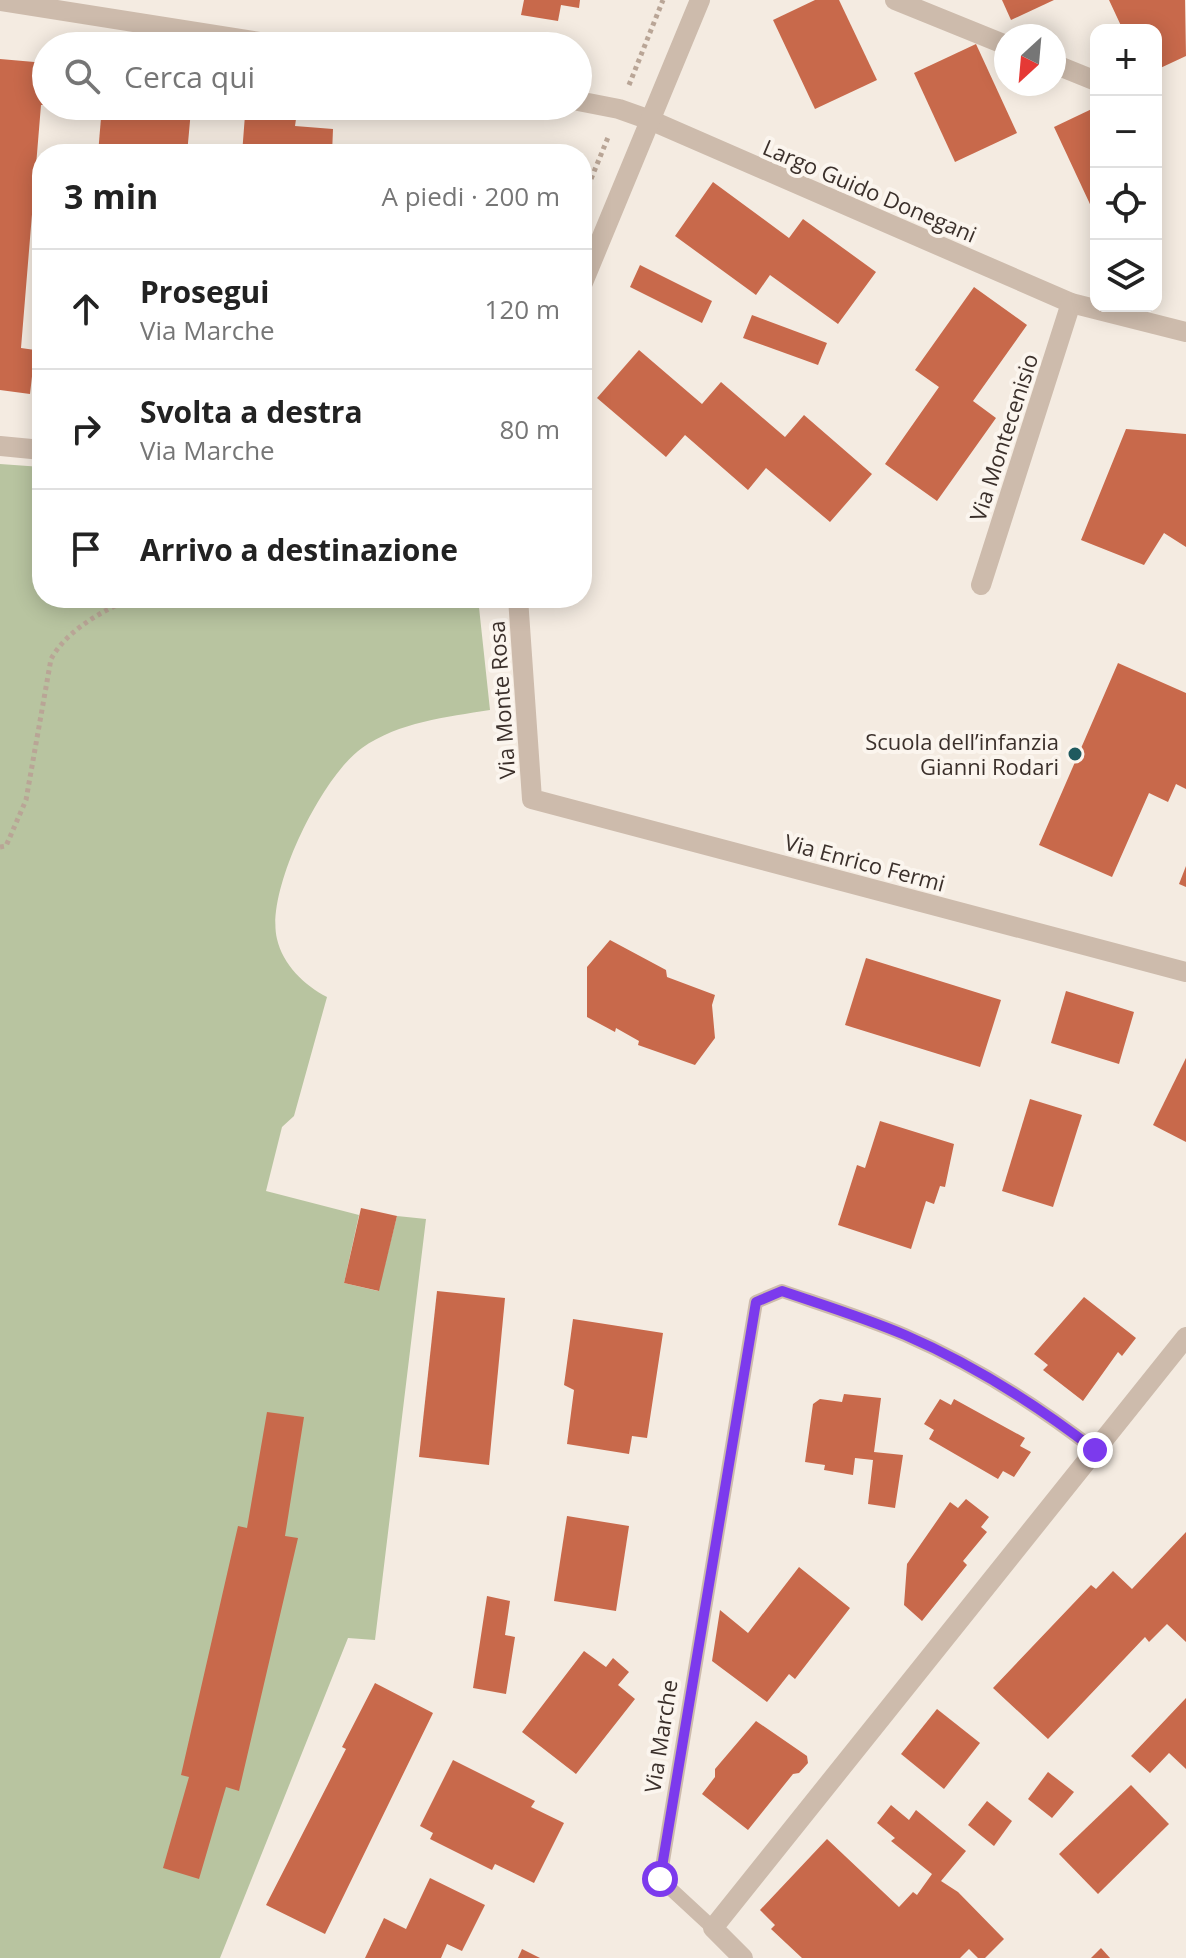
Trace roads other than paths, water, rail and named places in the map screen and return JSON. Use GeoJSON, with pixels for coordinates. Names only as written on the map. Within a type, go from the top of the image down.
{"type":"FeatureCollection","features":[{"type":"Feature","properties":{"kind":"street"},"geometry":{"type":"LineString","coordinates":[[592,261],[700,0]]}},
{"type":"Feature","properties":{"kind":"street"},"geometry":{"type":"LineString","coordinates":[[895,0],[994,40]]}},
{"type":"Feature","properties":{"kind":"street"},"geometry":{"type":"LineString","coordinates":[[0,1],[196,32]]}},
{"type":"Feature","properties":{"kind":"street"},"geometry":{"type":"LineString","coordinates":[[1066,69],[1090,79]]}},
{"type":"Feature","properties":{"kind":"street","name":"Largo Guido Donegani"},"geometry":{"type":"LineString","coordinates":[[592,104],[650,120],[1071,303],[1186,332]]}},
{"type":"Feature","properties":{"kind":"street","name":"Via Montecenisio"},"geometry":{"type":"LineString","coordinates":[[981,585],[1071,303]]}},
{"type":"Feature","properties":{"kind":"street"},"geometry":{"type":"LineString","coordinates":[[0,446],[32,449]]}},
{"type":"Feature","properties":{"kind":"street","name":"Via Monte Rosa"},"geometry":{"type":"LineString","coordinates":[[519,608],[532,799]]}},
{"type":"Feature","properties":{"kind":"street","name":"Via Enrico Fermi"},"geometry":{"type":"LineString","coordinates":[[532,799],[555,802],[591,816],[1186,972]]}},
{"type":"Feature","properties":{"kind":"street"},"geometry":{"type":"LineString","coordinates":[[743,1958],[713,1928],[1186,1337]]}},
{"type":"Feature","properties":{"kind":"lane","name":"Via Marche"},"geometry":{"type":"LineString","coordinates":[[713,1928],[660,1879],[756,1302],[782,1291],[903,1334],[973,1371],[1062,1425],[1095,1450]]}},
{"type":"Feature","properties":{"kind":"place","name":"Scuola dell’infanzia Gianni Rodari"},"geometry":{"type":"Point","coordinates":[1075,754]}}]}
